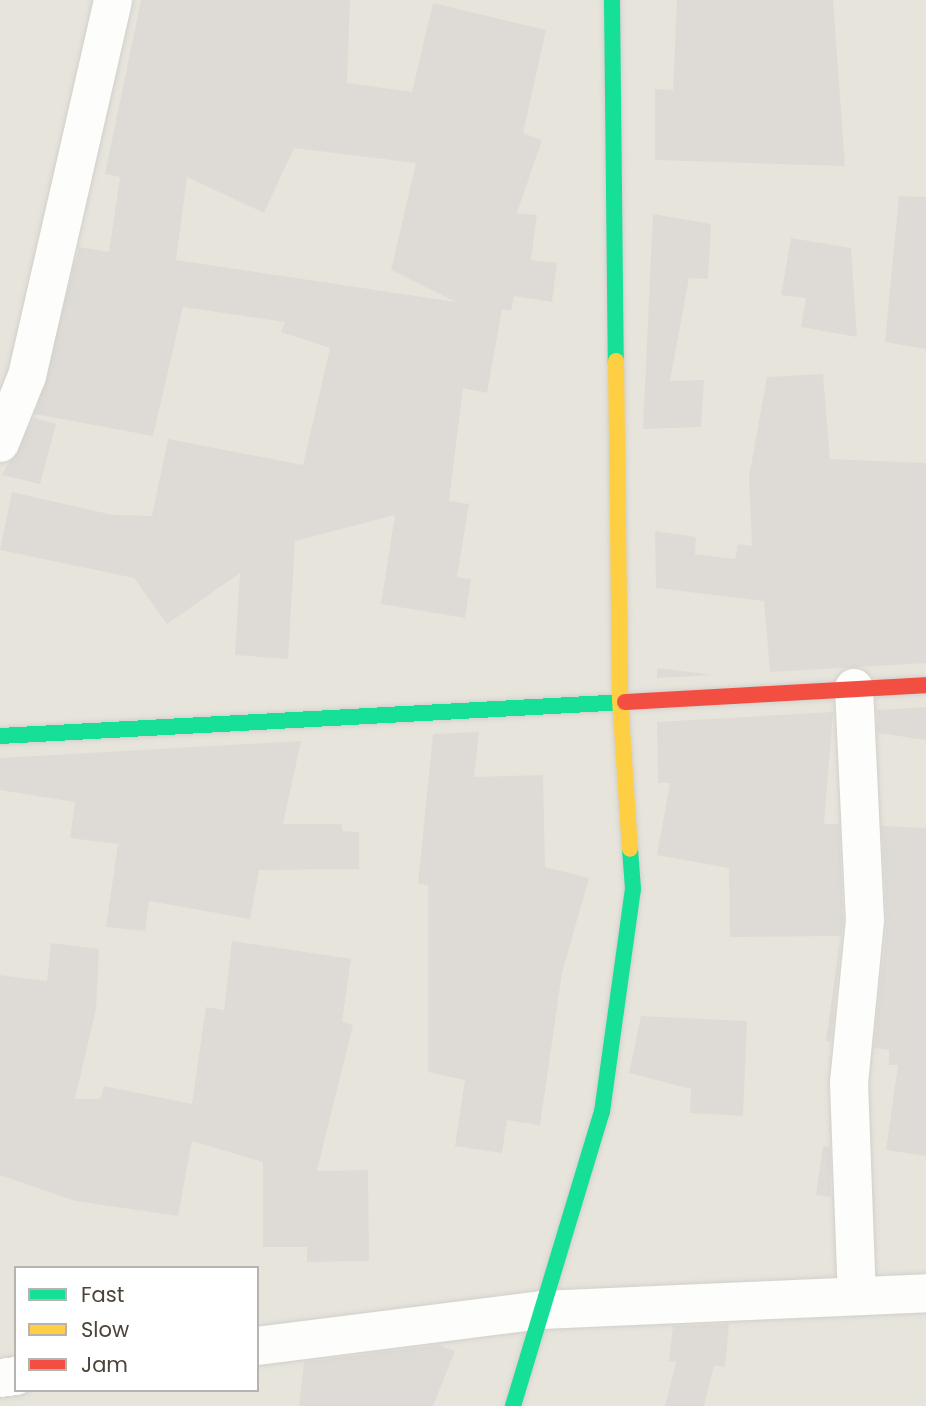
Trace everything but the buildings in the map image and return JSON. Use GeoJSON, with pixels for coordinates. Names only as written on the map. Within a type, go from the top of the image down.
{"type":"FeatureCollection","features":[{"type":"Feature","properties":{"kind":"street"},"geometry":{"type":"LineString","coordinates":[[0,443],[27,376],[113,0]]}},
{"type":"Feature","properties":{"kind":"street"},"geometry":{"type":"LineString","coordinates":[[513,1406],[602,1112],[622,1000],[633,888],[620,699],[612,0]]}},
{"type":"Feature","properties":{"kind":"street"},"geometry":{"type":"LineString","coordinates":[[0,736],[620,699],[926,685]]}},
{"type":"Feature","properties":{"kind":"street"},"geometry":{"type":"LineString","coordinates":[[854,688],[865,920],[849,1082],[857,1296]]}},
{"type":"Feature","properties":{"kind":"street"},"geometry":{"type":"LineString","coordinates":[[259,1346],[543,1310],[926,1293]]}},
{"type":"Feature","properties":{"kind":"shaded area"},"geometry":{"type":"Polygon","coordinates":[[[0,0],[926,0],[926,1406],[0,1406],[0,0]]]}},
{"type":"Feature","properties":{"kind":"traffic: fast"},"geometry":{"type":"LineString","coordinates":[[612,0],[616,361]]}},
{"type":"Feature","properties":{"kind":"traffic: fast"},"geometry":{"type":"LineString","coordinates":[[0,736],[625,702]]}},
{"type":"Feature","properties":{"kind":"traffic: fast"},"geometry":{"type":"LineString","coordinates":[[513,1406],[602,1112],[633,889],[630,849]]}},
{"type":"Feature","properties":{"kind":"traffic: slow"},"geometry":{"type":"LineString","coordinates":[[616,361],[620,699],[630,849]]}},
{"type":"Feature","properties":{"kind":"traffic: jam"},"geometry":{"type":"LineString","coordinates":[[625,702],[926,685]]}}]}
